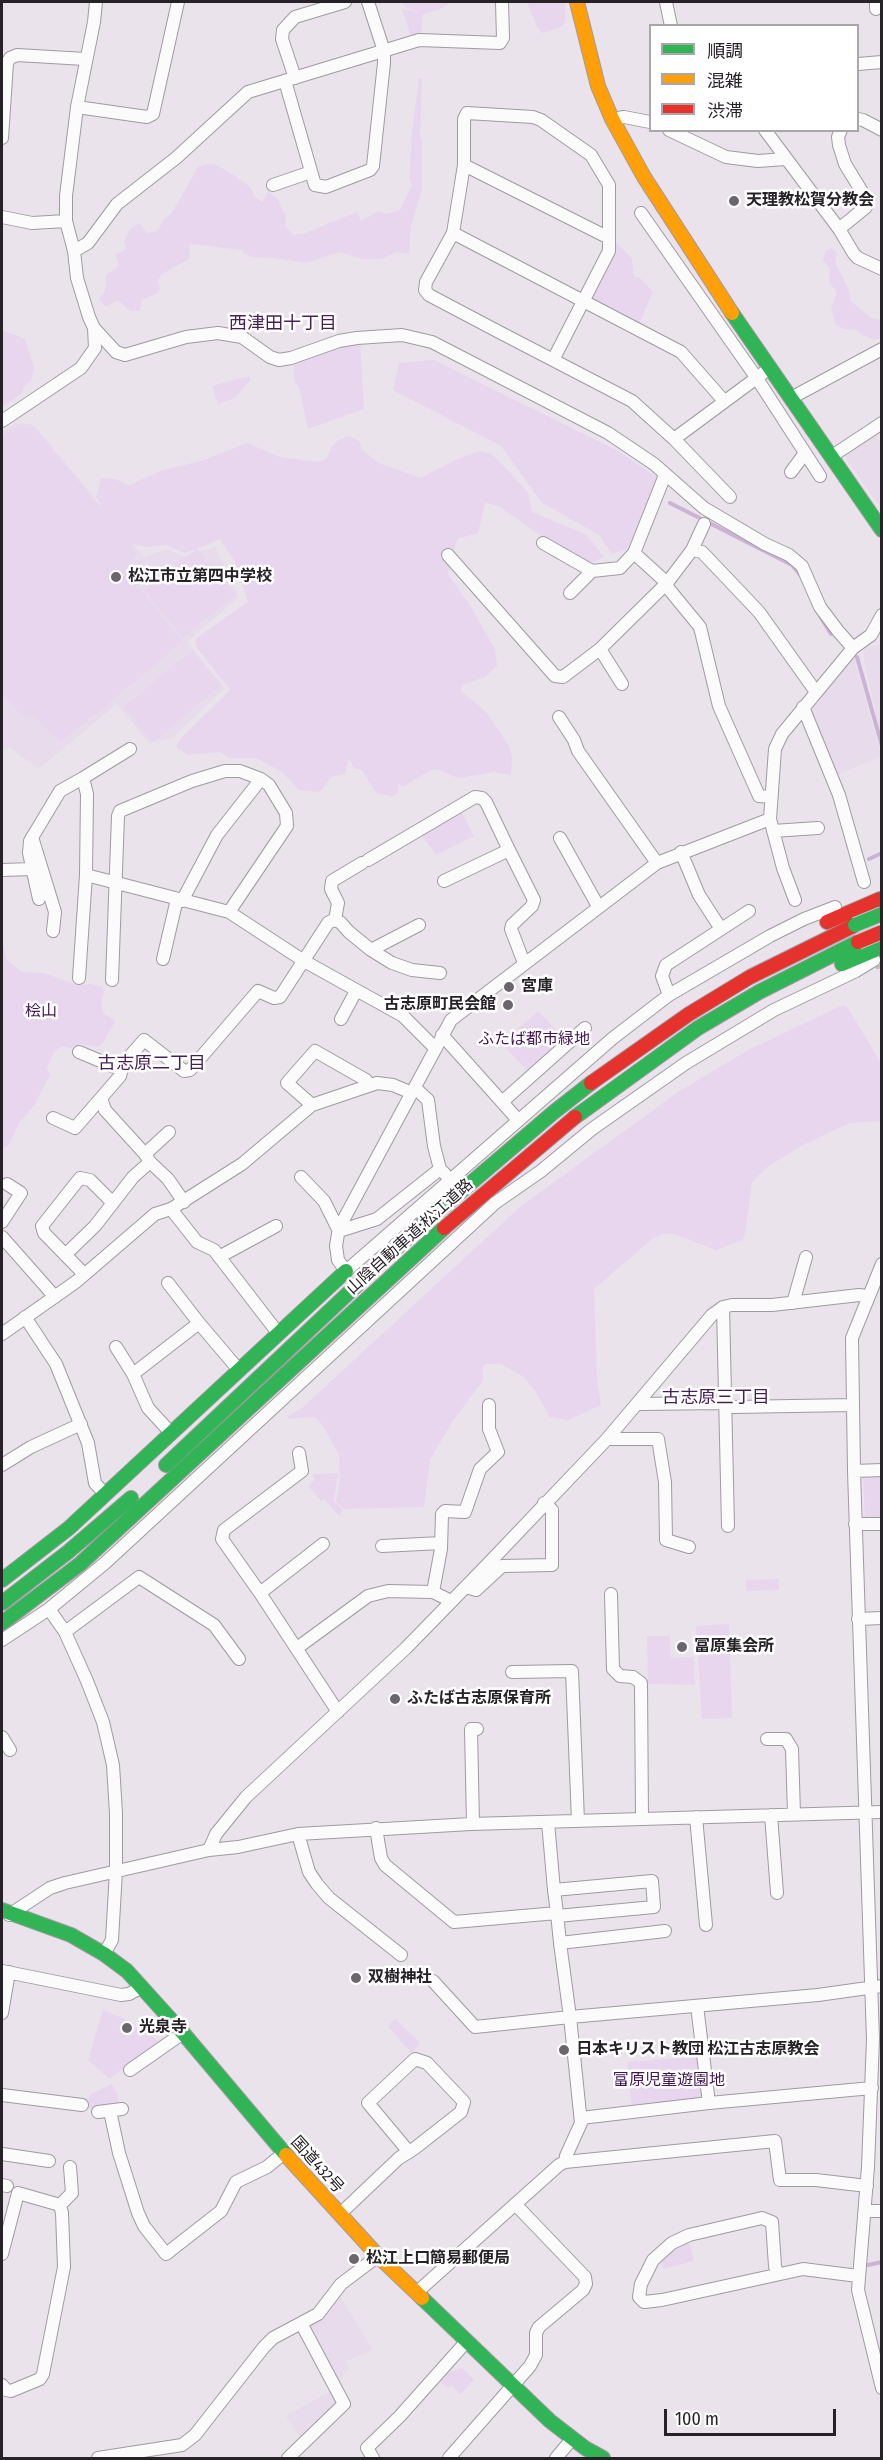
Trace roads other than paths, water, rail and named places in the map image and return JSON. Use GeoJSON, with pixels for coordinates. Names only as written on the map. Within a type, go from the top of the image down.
{"type":"FeatureCollection","features":[{"type":"Feature","properties":{"kind":"main road"},"geometry":{"type":"LineString","coordinates":[[577,2],[598,86],[612,119],[644,177],[770,368],[882,530]]}},
{"type":"Feature","properties":{"kind":"main road"},"geometry":{"type":"LineString","coordinates":[[554,1112],[631,1045],[702,991],[782,943],[881,899]]}},
{"type":"Feature","properties":{"kind":"main road","name":"山陰自動車道;松江道路"},"geometry":{"type":"LineString","coordinates":[[153,1476],[410,1235],[554,1112],[626,1057],[689,1014],[750,977],[855,926],[876,912]]}},
{"type":"Feature","properties":{"kind":"main road"},"geometry":{"type":"LineString","coordinates":[[500,1178],[689,1049],[880,940]]}},
{"type":"Feature","properties":{"kind":"main road","name":"山陰自動車道;松江道路"},"geometry":{"type":"LineString","coordinates":[[2,1623],[80,1564],[422,1247],[567,1123],[698,1028],[759,992],[858,942],[880,940]]}},
{"type":"Feature","properties":{"kind":"main road"},"geometry":{"type":"LineString","coordinates":[[2,1580],[69,1528],[346,1271]]}},
{"type":"Feature","properties":{"kind":"main road"},"geometry":{"type":"LineString","coordinates":[[2,1603],[68,1552],[138,1491]]}},
{"type":"Feature","properties":{"kind":"main road","name":"国道432号"},"geometry":{"type":"LineString","coordinates":[[5,1915],[51,1926],[104,1954],[142,1987],[284,2153],[378,2256],[511,2386],[572,2439],[599,2457]]}},
{"type":"Feature","properties":{"kind":"street"},"geometry":{"type":"LineString","coordinates":[[2,421],[81,368],[95,348],[94,328],[77,278],[74,251],[66,220],[66,196],[77,107],[96,2]]}},
{"type":"Feature","properties":{"kind":"street"},"geometry":{"type":"LineString","coordinates":[[77,107],[147,117],[153,114],[178,2]]}},
{"type":"Feature","properties":{"kind":"street"},"geometry":{"type":"LineString","coordinates":[[345,2],[292,18],[283,30],[282,39],[311,172],[315,184],[326,187],[371,169],[384,51],[368,2]]}},
{"type":"Feature","properties":{"kind":"street"},"geometry":{"type":"LineString","coordinates":[[74,251],[88,243],[117,204],[176,158],[243,95],[252,90],[419,40],[500,43],[503,38],[502,2]]}},
{"type":"Feature","properties":{"kind":"street"},"geometry":{"type":"LineString","coordinates":[[666,2],[671,24]]}},
{"type":"Feature","properties":{"kind":"street"},"geometry":{"type":"LineString","coordinates":[[2,138],[7,63],[10,58],[17,56],[85,58]]}},
{"type":"Feature","properties":{"kind":"street"},"geometry":{"type":"LineString","coordinates":[[859,64],[882,62]]}},
{"type":"Feature","properties":{"kind":"street"},"geometry":{"type":"LineString","coordinates":[[553,360],[607,256],[610,190],[598,166],[587,151],[538,118],[467,113],[464,119],[464,165],[453,233],[426,282],[426,292],[553,360],[632,401],[674,439],[730,497]]}},
{"type":"Feature","properties":{"kind":"street"},"geometry":{"type":"LineString","coordinates":[[612,119],[624,117],[649,122]]}},
{"type":"Feature","properties":{"kind":"street"},"geometry":{"type":"LineString","coordinates":[[859,119],[882,130]]}},
{"type":"Feature","properties":{"kind":"street"},"geometry":{"type":"LineString","coordinates":[[673,132],[726,157],[758,161],[785,159]]}},
{"type":"Feature","properties":{"kind":"street"},"geometry":{"type":"LineString","coordinates":[[766,132],[858,258],[882,269]]}},
{"type":"Feature","properties":{"kind":"street"},"geometry":{"type":"LineString","coordinates":[[839,229],[866,207],[867,200],[844,164],[838,137],[840,132]]}},
{"type":"Feature","properties":{"kind":"street"},"geometry":{"type":"LineString","coordinates":[[464,165],[609,238]]}},
{"type":"Feature","properties":{"kind":"street"},"geometry":{"type":"LineString","coordinates":[[273,185],[311,172]]}},
{"type":"Feature","properties":{"kind":"street"},"geometry":{"type":"LineString","coordinates":[[641,213],[756,377],[820,476]]}},
{"type":"Feature","properties":{"kind":"street"},"geometry":{"type":"LineString","coordinates":[[2,217],[32,223],[66,220]]}},
{"type":"Feature","properties":{"kind":"street"},"geometry":{"type":"LineString","coordinates":[[453,233],[685,355],[724,401]]}},
{"type":"Feature","properties":{"kind":"street"},"geometry":{"type":"LineString","coordinates":[[94,328],[120,354],[132,354],[186,337],[218,333],[242,337],[270,357],[279,360],[339,341],[357,338],[402,335],[432,342],[608,433],[654,464],[704,508],[797,560],[807,574],[820,607],[837,631],[853,648]]}},
{"type":"Feature","properties":{"kind":"street"},"geometry":{"type":"LineString","coordinates":[[791,398],[882,348]]}},
{"type":"Feature","properties":{"kind":"street"},"geometry":{"type":"LineString","coordinates":[[674,439],[770,368]]}},
{"type":"Feature","properties":{"kind":"street"},"geometry":{"type":"LineString","coordinates":[[832,456],[882,423]]}},
{"type":"Feature","properties":{"kind":"street"},"geometry":{"type":"LineString","coordinates":[[790,472],[805,453]]}},
{"type":"Feature","properties":{"kind":"street"},"geometry":{"type":"LineString","coordinates":[[543,543],[592,571],[620,568],[634,553],[665,475]]}},
{"type":"Feature","properties":{"kind":"street"},"geometry":{"type":"LineString","coordinates":[[448,555],[555,676],[563,676],[600,649],[667,583],[692,550],[704,524]]}},
{"type":"Feature","properties":{"kind":"street"},"geometry":{"type":"LineString","coordinates":[[692,550],[702,552],[759,612],[816,692]]}},
{"type":"Feature","properties":{"kind":"street"},"geometry":{"type":"LineString","coordinates":[[634,553],[667,583],[668,588],[700,627],[719,706],[759,796],[771,797]]}},
{"type":"Feature","properties":{"kind":"street"},"geometry":{"type":"LineString","coordinates":[[570,593],[592,571]]}},
{"type":"Feature","properties":{"kind":"street"},"geometry":{"type":"LineString","coordinates":[[795,900],[771,825],[775,749],[782,734],[853,648],[876,636],[882,615]]}},
{"type":"Feature","properties":{"kind":"street"},"geometry":{"type":"LineString","coordinates":[[600,649],[622,684]]}},
{"type":"Feature","properties":{"kind":"street"},"geometry":{"type":"LineString","coordinates":[[803,707],[839,795],[864,882]]}},
{"type":"Feature","properties":{"kind":"street"},"geometry":{"type":"LineString","coordinates":[[559,717],[589,768],[657,862]]}},
{"type":"Feature","properties":{"kind":"street"},"geometry":{"type":"LineString","coordinates":[[39,899],[28,846],[32,837],[60,791],[130,749]]}},
{"type":"Feature","properties":{"kind":"street"},"geometry":{"type":"LineString","coordinates":[[112,980],[120,811],[192,781],[225,771],[240,771],[261,779],[269,785],[286,813],[287,826],[229,912]]}},
{"type":"Feature","properties":{"kind":"street"},"geometry":{"type":"LineString","coordinates":[[79,978],[86,874],[87,794],[83,778]]}},
{"type":"Feature","properties":{"kind":"street"},"geometry":{"type":"LineString","coordinates":[[163,959],[180,900],[217,835],[261,779]]}},
{"type":"Feature","properties":{"kind":"street"},"geometry":{"type":"LineString","coordinates":[[335,920],[338,903],[331,889],[332,881],[470,798],[479,797],[486,802],[534,900],[532,906],[512,925],[511,929],[524,963]]}},
{"type":"Feature","properties":{"kind":"street"},"geometry":{"type":"LineString","coordinates":[[818,828],[771,825],[681,852],[657,862],[451,1020],[339,1231],[336,1245],[338,1260],[346,1271],[613,1038],[669,995],[722,962],[804,919],[856,899],[881,899]]}},
{"type":"Feature","properties":{"kind":"street"},"geometry":{"type":"LineString","coordinates":[[32,837],[55,912],[53,931]]}},
{"type":"Feature","properties":{"kind":"street"},"geometry":{"type":"LineString","coordinates":[[560,838],[598,906]]}},
{"type":"Feature","properties":{"kind":"street"},"geometry":{"type":"LineString","coordinates":[[444,881],[508,850]]}},
{"type":"Feature","properties":{"kind":"street"},"geometry":{"type":"LineString","coordinates":[[681,852],[699,895],[721,929]]}},
{"type":"Feature","properties":{"kind":"street"},"geometry":{"type":"LineString","coordinates":[[2,870],[33,869]]}},
{"type":"Feature","properties":{"kind":"street"},"geometry":{"type":"LineString","coordinates":[[86,874],[229,912],[304,962],[403,1016],[435,1048]]}},
{"type":"Feature","properties":{"kind":"street"},"geometry":{"type":"LineString","coordinates":[[669,995],[662,976],[664,967],[749,911]]}},
{"type":"Feature","properties":{"kind":"street"},"geometry":{"type":"LineString","coordinates":[[876,912],[880,940]]}},
{"type":"Feature","properties":{"kind":"street"},"geometry":{"type":"LineString","coordinates":[[53,1118],[75,1128],[120,1076],[123,1064],[144,1040],[184,1071],[190,1070],[258,991],[274,998],[280,997],[328,923],[335,920],[370,950],[392,963],[412,970],[440,973]]}},
{"type":"Feature","properties":{"kind":"street"},"geometry":{"type":"LineString","coordinates":[[370,950],[419,925]]}},
{"type":"Feature","properties":{"kind":"street"},"geometry":{"type":"LineString","coordinates":[[2,1640],[49,1609],[105,1563],[495,1203],[541,1171],[592,1129],[686,1063],[774,1011],[856,971],[882,955]]}},
{"type":"Feature","properties":{"kind":"street"},"geometry":{"type":"LineString","coordinates":[[341,1019],[356,991]]}},
{"type":"Feature","properties":{"kind":"street"},"geometry":{"type":"LineString","coordinates":[[502,1102],[585,1028]]}},
{"type":"Feature","properties":{"kind":"street"},"geometry":{"type":"LineString","coordinates":[[442,1035],[518,1120]]}},
{"type":"Feature","properties":{"kind":"street"},"geometry":{"type":"LineString","coordinates":[[312,1105],[287,1083],[315,1051],[366,1080],[369,1085]]}},
{"type":"Feature","properties":{"kind":"street"},"geometry":{"type":"LineString","coordinates":[[79,1052],[122,1070]]}},
{"type":"Feature","properties":{"kind":"street"},"geometry":{"type":"LineString","coordinates":[[2,1334],[84,1275],[155,1214],[184,1202],[242,1164],[312,1105],[369,1085],[385,1083],[413,1091],[428,1100],[434,1146],[440,1169],[450,1179]]}},
{"type":"Feature","properties":{"kind":"street"},"geometry":{"type":"LineString","coordinates":[[101,1098],[105,1110],[168,1179],[184,1202]]}},
{"type":"Feature","properties":{"kind":"street"},"geometry":{"type":"LineString","coordinates":[[65,1255],[95,1226],[169,1132]]}},
{"type":"Feature","properties":{"kind":"street"},"geometry":{"type":"LineString","coordinates":[[339,1231],[377,1219],[440,1169]]}},
{"type":"Feature","properties":{"kind":"street"},"geometry":{"type":"LineString","coordinates":[[84,1275],[44,1233],[42,1226],[76,1180],[87,1178],[113,1203]]}},
{"type":"Feature","properties":{"kind":"street"},"geometry":{"type":"LineString","coordinates":[[301,1178],[324,1201],[339,1231]]}},
{"type":"Feature","properties":{"kind":"street"},"geometry":{"type":"LineString","coordinates":[[2,1221],[21,1193],[7,1184]]}},
{"type":"Feature","properties":{"kind":"street"},"geometry":{"type":"LineString","coordinates":[[171,1209],[197,1242],[214,1250],[278,1333]]}},
{"type":"Feature","properties":{"kind":"street"},"geometry":{"type":"LineString","coordinates":[[219,1257],[276,1226]]}},
{"type":"Feature","properties":{"kind":"street"},"geometry":{"type":"LineString","coordinates":[[2,1237],[54,1297]]}},
{"type":"Feature","properties":{"kind":"street"},"geometry":{"type":"LineString","coordinates":[[793,1303],[806,1257]]}},
{"type":"Feature","properties":{"kind":"street"},"geometry":{"type":"LineString","coordinates":[[882,1264],[867,1296],[852,1338],[855,1524],[865,1812],[877,1987],[867,2186],[858,2290],[882,2388]]}},
{"type":"Feature","properties":{"kind":"street"},"geometry":{"type":"LineString","coordinates":[[168,1283],[238,1369]]}},
{"type":"Feature","properties":{"kind":"street"},"geometry":{"type":"LineString","coordinates":[[209,1850],[216,1834],[246,1797],[406,1648],[466,1587],[607,1439],[712,1315],[723,1307],[867,1296]]}},
{"type":"Feature","properties":{"kind":"street"},"geometry":{"type":"LineString","coordinates":[[723,1307],[728,1527]]}},
{"type":"Feature","properties":{"kind":"street"},"geometry":{"type":"LineString","coordinates":[[25,1317],[56,1364],[88,1443],[95,1483],[105,1494]]}},
{"type":"Feature","properties":{"kind":"street"},"geometry":{"type":"LineString","coordinates":[[133,1374],[199,1323]]}},
{"type":"Feature","properties":{"kind":"street"},"geometry":{"type":"LineString","coordinates":[[116,1347],[133,1374],[148,1408],[171,1433]]}},
{"type":"Feature","properties":{"kind":"street"},"geometry":{"type":"LineString","coordinates":[[638,1404],[726,1403],[733,1407],[853,1405]]}},
{"type":"Feature","properties":{"kind":"street"},"geometry":{"type":"LineString","coordinates":[[433,1592],[441,1543],[443,1512],[465,1512],[480,1469],[498,1452],[489,1430],[489,1405]]}},
{"type":"Feature","properties":{"kind":"street"},"geometry":{"type":"LineString","coordinates":[[2,1465],[31,1447],[81,1424]]}},
{"type":"Feature","properties":{"kind":"street"},"geometry":{"type":"LineString","coordinates":[[607,1439],[655,1437],[658,1439],[661,1467],[666,1482],[666,1540],[690,1547]]}},
{"type":"Feature","properties":{"kind":"street"},"geometry":{"type":"LineString","coordinates":[[299,1453],[302,1471],[310,1482]]}},
{"type":"Feature","properties":{"kind":"street"},"geometry":{"type":"LineString","coordinates":[[854,1471],[882,1470]]}},
{"type":"Feature","properties":{"kind":"street"},"geometry":{"type":"LineString","coordinates":[[302,1471],[224,1530],[222,1539],[338,1712]]}},
{"type":"Feature","properties":{"kind":"street"},"geometry":{"type":"LineString","coordinates":[[466,1587],[476,1590],[502,1566],[552,1565],[552,1510],[544,1503]]}},
{"type":"Feature","properties":{"kind":"street"},"geometry":{"type":"LineString","coordinates":[[855,1524],[882,1524]]}},
{"type":"Feature","properties":{"kind":"street"},"geometry":{"type":"LineString","coordinates":[[382,1546],[441,1543]]}},
{"type":"Feature","properties":{"kind":"street"},"geometry":{"type":"LineString","coordinates":[[260,1593],[323,1544]]}},
{"type":"Feature","properties":{"kind":"street"},"geometry":{"type":"LineString","coordinates":[[65,1632],[139,1577],[214,1625],[239,1659]]}},
{"type":"Feature","properties":{"kind":"street"},"geometry":{"type":"LineString","coordinates":[[297,1648],[368,1596],[388,1591],[433,1592],[451,1601]]}},
{"type":"Feature","properties":{"kind":"street"},"geometry":{"type":"LineString","coordinates":[[610,1594],[613,1669],[620,1676],[633,1677],[641,1683],[642,1818]]}},
{"type":"Feature","properties":{"kind":"street"},"geometry":{"type":"LineString","coordinates":[[49,1609],[65,1632],[96,1703],[109,1743],[115,1785],[116,1871],[112,1940],[104,1954]]}},
{"type":"Feature","properties":{"kind":"street"},"geometry":{"type":"LineString","coordinates":[[858,1619],[882,1618]]}},
{"type":"Feature","properties":{"kind":"street"},"geometry":{"type":"LineString","coordinates":[[512,1672],[572,1671],[578,1821]]}},
{"type":"Feature","properties":{"kind":"street"},"geometry":{"type":"LineString","coordinates":[[473,1824],[471,1729],[477,1729]]}},
{"type":"Feature","properties":{"kind":"street"},"geometry":{"type":"LineString","coordinates":[[2,1737],[10,1750]]}},
{"type":"Feature","properties":{"kind":"street"},"geometry":{"type":"LineString","coordinates":[[767,1739],[786,1739],[792,1749],[794,1814]]}},
{"type":"Feature","properties":{"kind":"street"},"geometry":{"type":"LineString","coordinates":[[5,1915],[50,1888],[209,1850],[238,1847],[298,1834],[473,1824],[882,1812]]}},
{"type":"Feature","properties":{"kind":"street"},"geometry":{"type":"LineString","coordinates":[[771,1815],[777,1893]]}},
{"type":"Feature","properties":{"kind":"street"},"geometry":{"type":"LineString","coordinates":[[696,1817],[706,1925]]}},
{"type":"Feature","properties":{"kind":"street"},"geometry":{"type":"LineString","coordinates":[[548,1822],[581,2118],[565,2162]]}},
{"type":"Feature","properties":{"kind":"street"},"geometry":{"type":"LineString","coordinates":[[376,1828],[381,1858],[386,1865],[454,1922],[654,1907],[652,1881],[554,1890]]}},
{"type":"Feature","properties":{"kind":"street"},"geometry":{"type":"LineString","coordinates":[[298,1834],[309,1872],[328,1898],[401,1955]]}},
{"type":"Feature","properties":{"kind":"street"},"geometry":{"type":"LineString","coordinates":[[560,1943],[665,1931]]}},
{"type":"Feature","properties":{"kind":"street"},"geometry":{"type":"LineString","coordinates":[[2,2013],[5,1972],[121,1995],[129,1994],[142,1987]]}},
{"type":"Feature","properties":{"kind":"street"},"geometry":{"type":"LineString","coordinates":[[433,1981],[475,2027],[818,1995],[877,1987]]}},
{"type":"Feature","properties":{"kind":"street"},"geometry":{"type":"LineString","coordinates":[[697,2006],[709,2103]]}},
{"type":"Feature","properties":{"kind":"street"},"geometry":{"type":"LineString","coordinates":[[130,2070],[183,2033]]}},
{"type":"Feature","properties":{"kind":"street"},"geometry":{"type":"LineString","coordinates":[[340,2214],[399,2158],[409,2152],[461,2112],[464,2102],[428,2063],[416,2060],[368,2103],[409,2152]]}},
{"type":"Feature","properties":{"kind":"street"},"geometry":{"type":"LineString","coordinates":[[581,2118],[872,2088]]}},
{"type":"Feature","properties":{"kind":"street"},"geometry":{"type":"LineString","coordinates":[[2,2095],[82,2105]]}},
{"type":"Feature","properties":{"kind":"street"},"geometry":{"type":"LineString","coordinates":[[110,2111],[119,2153],[138,2213],[144,2226],[166,2254],[221,2211],[236,2182],[267,2167],[284,2153]]}},
{"type":"Feature","properties":{"kind":"street"},"geometry":{"type":"LineString","coordinates":[[416,2293],[565,2162],[776,2141],[780,2181],[816,2180],[867,2186]]}},
{"type":"Feature","properties":{"kind":"street"},"geometry":{"type":"LineString","coordinates":[[2,2154],[49,2161]]}},
{"type":"Feature","properties":{"kind":"street"},"geometry":{"type":"LineString","coordinates":[[60,2205],[72,2193],[70,2167]]}},
{"type":"Feature","properties":{"kind":"street"},"geometry":{"type":"LineString","coordinates":[[2,2254],[18,2193],[60,2205]]}},
{"type":"Feature","properties":{"kind":"street"},"geometry":{"type":"LineString","coordinates":[[449,2458],[530,2366],[536,2355],[536,2333],[539,2327],[583,2290],[586,2280],[515,2204]]}},
{"type":"Feature","properties":{"kind":"street"},"geometry":{"type":"LineString","coordinates":[[2,2385],[6,2390],[14,2390],[40,2379],[43,2374],[64,2267],[60,2205]]}},
{"type":"Feature","properties":{"kind":"street"},"geometry":{"type":"LineString","coordinates":[[865,2211],[882,2211]]}},
{"type":"Feature","properties":{"kind":"street"},"geometry":{"type":"LineString","coordinates":[[777,2274],[772,2222],[762,2218],[689,2235],[672,2243],[652,2260],[640,2284],[639,2297],[644,2302],[662,2300],[803,2269],[858,2276]]}},
{"type":"Feature","properties":{"kind":"street"},"geometry":{"type":"LineString","coordinates":[[98,2458],[182,2445],[201,2428],[237,2379],[273,2338],[318,2314],[341,2284],[378,2256]]}},
{"type":"Feature","properties":{"kind":"street"},"geometry":{"type":"LineString","coordinates":[[288,2458],[344,2404],[301,2323]]}},
{"type":"Feature","properties":{"kind":"street"},"geometry":{"type":"LineString","coordinates":[[373,2458],[367,2448],[400,2416],[466,2342]]}},
{"type":"Feature","properties":{"kind":"street"},"geometry":{"type":"LineString","coordinates":[[556,2458],[572,2439]]}},
{"type":"Feature","properties":{"kind":"waterway"},"geometry":{"type":"LineString","coordinates":[[670,503],[792,565],[802,577]]}},
{"type":"Feature","properties":{"kind":"waterway"},"geometry":{"type":"LineString","coordinates":[[820,616],[831,634]]}},
{"type":"Feature","properties":{"kind":"waterway"},"geometry":{"type":"LineString","coordinates":[[857,657],[882,746]]}},
{"type":"Feature","properties":{"kind":"waterway"},"geometry":{"type":"LineString","coordinates":[[869,859],[882,853]]}},
{"type":"Feature","properties":{"kind":"waterway"},"geometry":{"type":"LineString","coordinates":[[868,2265],[882,2262]]}},
{"type":"Feature","properties":{"kind":"tunnel"},"geometry":{"type":"LineString","coordinates":[[877,947],[882,968]]}},
{"type":"Feature","properties":{"kind":"place","name":"天理教松賀分教会"},"geometry":{"type":"Point","coordinates":[734,201]}},
{"type":"Feature","properties":{"kind":"place","name":"松江市立第四中学校"},"geometry":{"type":"Point","coordinates":[116,577]}},
{"type":"Feature","properties":{"kind":"place","name":"宮庫"},"geometry":{"type":"Point","coordinates":[509,987]}},
{"type":"Feature","properties":{"kind":"place","name":"古志原町民会館"},"geometry":{"type":"Point","coordinates":[508,1005]}},
{"type":"Feature","properties":{"kind":"place","name":"冨原集会所"},"geometry":{"type":"Point","coordinates":[682,1647]}},
{"type":"Feature","properties":{"kind":"place","name":"ふたば古志原保育所"},"geometry":{"type":"Point","coordinates":[395,1699]}},
{"type":"Feature","properties":{"kind":"place","name":"双樹神社"},"geometry":{"type":"Point","coordinates":[356,1978]}},
{"type":"Feature","properties":{"kind":"place","name":"光泉寺"},"geometry":{"type":"Point","coordinates":[127,2028]}},
{"type":"Feature","properties":{"kind":"place","name":"日本キリスト教団 松江古志原教会"},"geometry":{"type":"Point","coordinates":[564,2050]}},
{"type":"Feature","properties":{"kind":"place","name":"松江上口簡易郵便局"},"geometry":{"type":"Point","coordinates":[354,2259]}},
{"type":"Feature","properties":{"kind":"district","name":"西津田十丁目"},"geometry":{"type":"Point","coordinates":[283,324]}},
{"type":"Feature","properties":{"kind":"district","name":"古志原二丁目"},"geometry":{"type":"Point","coordinates":[152,1064]}},
{"type":"Feature","properties":{"kind":"district","name":"古志原三丁目"},"geometry":{"type":"Point","coordinates":[716,1398]}},
{"type":"Feature","properties":{"kind":"park label","name":"桧山"},"geometry":{"type":"Point","coordinates":[41,1012]}},
{"type":"Feature","properties":{"kind":"park label","name":"ふたば都市緑地"},"geometry":{"type":"Point","coordinates":[534,1040]}},
{"type":"Feature","properties":{"kind":"park label","name":"富原児童遊園地"},"geometry":{"type":"Point","coordinates":[669,2081]}}]}
